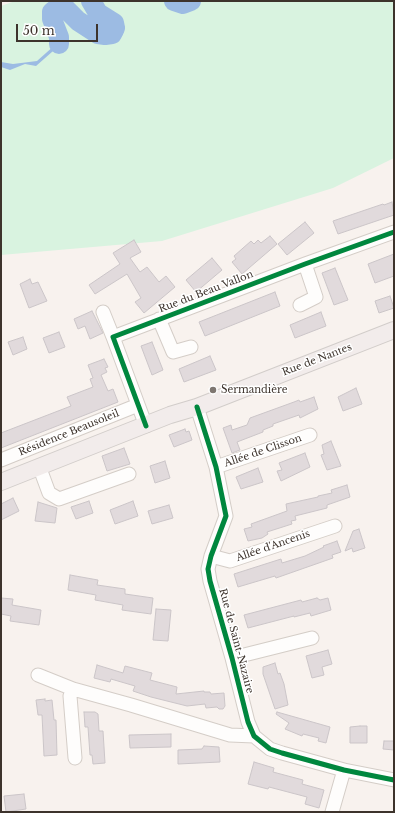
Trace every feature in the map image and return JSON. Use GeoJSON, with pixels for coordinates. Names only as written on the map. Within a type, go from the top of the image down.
{"type":"FeatureCollection","features":[{"type":"Feature","properties":{"kind":"main road","name":"Rue de Nantes"},"geometry":{"type":"LineString","coordinates":[[1,482],[39,466],[146,426],[170,415],[197,407],[394,330]]}},
{"type":"Feature","properties":{"kind":"street","name":"Rue du Beau Vallon"},"geometry":{"type":"LineString","coordinates":[[113,337],[394,232]]}},
{"type":"Feature","properties":{"kind":"street"},"geometry":{"type":"LineString","coordinates":[[300,305],[316,297],[305,264]]}},
{"type":"Feature","properties":{"kind":"street"},"geometry":{"type":"LineString","coordinates":[[103,312],[146,426]]}},
{"type":"Feature","properties":{"kind":"street","name":"Rue du Beau Vallon"},"geometry":{"type":"LineString","coordinates":[[159,319],[173,352],[190,347]]}},
{"type":"Feature","properties":{"kind":"street","name":"Résidence Beausoleil"},"geometry":{"type":"LineString","coordinates":[[1,460],[138,405]]}},
{"type":"Feature","properties":{"kind":"street","name":"Rue de Saint-Nazaire"},"geometry":{"type":"LineString","coordinates":[[197,407],[216,467],[226,516],[211,556],[208,569],[210,581],[232,658],[248,722],[254,736],[270,749],[344,770],[394,780]]}},
{"type":"Feature","properties":{"kind":"street","name":"Allée de Clisson"},"geometry":{"type":"LineString","coordinates":[[216,467],[310,435]]}},
{"type":"Feature","properties":{"kind":"street"},"geometry":{"type":"LineString","coordinates":[[39,466],[49,493],[59,499],[129,474]]}},
{"type":"Feature","properties":{"kind":"street","name":"Allée d'Ancenis"},"geometry":{"type":"LineString","coordinates":[[211,556],[230,561],[335,526]]}},
{"type":"Feature","properties":{"kind":"street"},"geometry":{"type":"LineString","coordinates":[[232,658],[312,638]]}},
{"type":"Feature","properties":{"kind":"street"},"geometry":{"type":"LineString","coordinates":[[38,675],[73,689],[131,705],[230,736],[254,736]]}},
{"type":"Feature","properties":{"kind":"street"},"geometry":{"type":"LineString","coordinates":[[73,689],[70,696],[75,758]]}},
{"type":"Feature","properties":{"kind":"street"},"geometry":{"type":"LineString","coordinates":[[332,812],[344,770]]}},
{"type":"Feature","properties":{"kind":"green space"},"geometry":{"type":"Polygon","coordinates":[[[15,1],[394,1],[394,158],[333,188],[162,241],[1,255],[1,6],[15,1]]]}},
{"type":"Feature","properties":{"kind":"water"},"geometry":{"type":"Polygon","coordinates":[[[88,1],[92,1],[97,10],[113,14],[120,19],[125,27],[122,36],[110,40],[97,39],[77,29],[63,11],[56,8],[49,16],[64,36],[61,44],[36,66],[25,64],[10,70],[1,67],[1,62],[13,64],[37,61],[55,45],[58,40],[48,16],[48,10],[60,3],[79,24],[100,35],[110,33],[115,24],[96,12],[88,1]]]}},
{"type":"Feature","properties":{"kind":"water"},"geometry":{"type":"Polygon","coordinates":[[[167,1],[181,4],[196,1],[182,9],[170,7],[167,1]]]}},
{"type":"Feature","properties":{"kind":"building"},"geometry":{"type":"Polygon","coordinates":[[[392,202],[394,215],[338,234],[333,221],[392,202]]]}},
{"type":"Feature","properties":{"kind":"building"},"geometry":{"type":"Polygon","coordinates":[[[305,222],[314,233],[287,255],[278,244],[305,222]]]}},
{"type":"Feature","properties":{"kind":"building"},"geometry":{"type":"Polygon","coordinates":[[[270,236],[277,244],[242,274],[232,262],[236,259],[234,256],[251,241],[254,244],[258,240],[261,243],[270,236]]]}},
{"type":"Feature","properties":{"kind":"building"},"geometry":{"type":"Polygon","coordinates":[[[134,240],[141,252],[130,258],[140,272],[147,267],[159,282],[166,276],[175,287],[144,313],[135,302],[141,298],[127,274],[95,294],[89,285],[120,264],[113,253],[134,240]]]}},
{"type":"Feature","properties":{"kind":"building"},"geometry":{"type":"Polygon","coordinates":[[[394,254],[394,276],[375,283],[368,264],[394,254]]]}},
{"type":"Feature","properties":{"kind":"building"},"geometry":{"type":"Polygon","coordinates":[[[212,258],[222,270],[196,292],[186,280],[212,258]]]}},
{"type":"Feature","properties":{"kind":"building"},"geometry":{"type":"Polygon","coordinates":[[[335,268],[348,300],[334,305],[322,273],[335,268]]]}},
{"type":"Feature","properties":{"kind":"building"},"geometry":{"type":"Polygon","coordinates":[[[30,279],[32,284],[38,282],[47,301],[29,308],[20,284],[30,279]]]}},
{"type":"Feature","properties":{"kind":"building"},"geometry":{"type":"Polygon","coordinates":[[[275,292],[280,306],[205,336],[199,322],[275,292]]]}},
{"type":"Feature","properties":{"kind":"building"},"geometry":{"type":"Polygon","coordinates":[[[390,296],[394,308],[379,313],[375,301],[390,296]]]}},
{"type":"Feature","properties":{"kind":"building"},"geometry":{"type":"Polygon","coordinates":[[[92,311],[103,333],[90,339],[85,326],[78,329],[74,319],[92,311]]]}},
{"type":"Feature","properties":{"kind":"building"},"geometry":{"type":"Polygon","coordinates":[[[321,312],[326,326],[295,338],[290,325],[321,312]]]}},
{"type":"Feature","properties":{"kind":"building"},"geometry":{"type":"Polygon","coordinates":[[[59,332],[65,347],[49,353],[43,338],[59,332]]]}},
{"type":"Feature","properties":{"kind":"building"},"geometry":{"type":"Polygon","coordinates":[[[23,337],[27,349],[13,355],[8,342],[23,337]]]}},
{"type":"Feature","properties":{"kind":"building"},"geometry":{"type":"Polygon","coordinates":[[[152,342],[163,370],[152,375],[141,346],[152,342]]]}},
{"type":"Feature","properties":{"kind":"building"},"geometry":{"type":"Polygon","coordinates":[[[210,356],[216,370],[184,382],[179,369],[210,356]]]}},
{"type":"Feature","properties":{"kind":"building"},"geometry":{"type":"Polygon","coordinates":[[[104,359],[108,367],[105,368],[107,372],[101,375],[108,391],[113,389],[118,402],[1,448],[1,433],[71,406],[67,397],[93,387],[90,379],[93,378],[88,365],[104,359]]]}},
{"type":"Feature","properties":{"kind":"building"},"geometry":{"type":"Polygon","coordinates":[[[356,388],[362,404],[343,411],[338,397],[356,388]]]}},
{"type":"Feature","properties":{"kind":"building"},"geometry":{"type":"Polygon","coordinates":[[[314,397],[318,409],[300,418],[299,415],[273,424],[273,426],[263,430],[263,432],[237,442],[240,450],[232,453],[223,428],[231,425],[232,430],[247,425],[250,418],[299,400],[300,402],[314,397]]]}},
{"type":"Feature","properties":{"kind":"building"},"geometry":{"type":"Polygon","coordinates":[[[185,429],[186,432],[189,431],[192,440],[174,447],[169,435],[185,429]]]}},
{"type":"Feature","properties":{"kind":"building"},"geometry":{"type":"Polygon","coordinates":[[[331,441],[341,466],[327,470],[321,455],[324,454],[322,445],[331,441]]]}},
{"type":"Feature","properties":{"kind":"building"},"geometry":{"type":"Polygon","coordinates":[[[124,448],[130,464],[107,471],[102,456],[124,448]]]}},
{"type":"Feature","properties":{"kind":"building"},"geometry":{"type":"Polygon","coordinates":[[[305,453],[310,467],[281,481],[277,471],[282,470],[279,463],[305,453]]]}},
{"type":"Feature","properties":{"kind":"building"},"geometry":{"type":"Polygon","coordinates":[[[165,461],[170,478],[155,483],[150,466],[165,461]]]}},
{"type":"Feature","properties":{"kind":"building"},"geometry":{"type":"Polygon","coordinates":[[[258,468],[263,482],[241,489],[236,477],[258,468]]]}},
{"type":"Feature","properties":{"kind":"building"},"geometry":{"type":"Polygon","coordinates":[[[347,485],[350,497],[327,505],[327,508],[295,516],[296,520],[291,521],[292,524],[267,532],[268,534],[262,538],[248,541],[244,529],[252,527],[251,524],[287,511],[286,504],[332,493],[331,490],[347,485]]]}},
{"type":"Feature","properties":{"kind":"building"},"geometry":{"type":"Polygon","coordinates":[[[13,498],[19,511],[1,520],[1,504],[13,498]]]}},
{"type":"Feature","properties":{"kind":"building"},"geometry":{"type":"Polygon","coordinates":[[[89,501],[93,513],[76,519],[71,507],[89,501]]]}},
{"type":"Feature","properties":{"kind":"building"},"geometry":{"type":"Polygon","coordinates":[[[133,501],[138,516],[115,524],[110,510],[133,501]]]}},
{"type":"Feature","properties":{"kind":"building"},"geometry":{"type":"Polygon","coordinates":[[[38,502],[57,508],[55,523],[35,521],[38,502]]]}},
{"type":"Feature","properties":{"kind":"building"},"geometry":{"type":"Polygon","coordinates":[[[169,505],[173,518],[152,524],[148,511],[169,505]]]}},
{"type":"Feature","properties":{"kind":"building"},"geometry":{"type":"Polygon","coordinates":[[[359,529],[365,548],[353,552],[352,548],[345,551],[353,531],[359,529]]]}},
{"type":"Feature","properties":{"kind":"building"},"geometry":{"type":"Polygon","coordinates":[[[337,541],[341,552],[332,555],[333,558],[276,578],[275,576],[238,587],[234,574],[281,559],[282,563],[305,556],[324,547],[323,546],[337,541]]]}},
{"type":"Feature","properties":{"kind":"building"},"geometry":{"type":"Polygon","coordinates":[[[70,575],[98,580],[97,585],[125,589],[125,594],[153,598],[151,614],[122,610],[123,605],[95,600],[96,595],[68,590],[70,575]]]}},
{"type":"Feature","properties":{"kind":"building"},"geometry":{"type":"Polygon","coordinates":[[[1,598],[13,599],[12,605],[41,610],[39,625],[10,621],[11,616],[1,614],[1,598]]]}},
{"type":"Feature","properties":{"kind":"building"},"geometry":{"type":"Polygon","coordinates":[[[317,598],[320,600],[328,598],[331,610],[311,616],[310,613],[294,616],[248,628],[244,615],[301,600],[302,602],[317,598]]]}},
{"type":"Feature","properties":{"kind":"building"},"geometry":{"type":"Polygon","coordinates":[[[156,609],[171,610],[168,641],[153,640],[156,609]]]}},
{"type":"Feature","properties":{"kind":"building"},"geometry":{"type":"Polygon","coordinates":[[[328,650],[332,664],[322,667],[324,675],[312,678],[306,656],[328,650]]]}},
{"type":"Feature","properties":{"kind":"building"},"geometry":{"type":"Polygon","coordinates":[[[275,663],[278,674],[280,673],[284,684],[288,705],[275,709],[263,674],[263,667],[275,663]]]}},
{"type":"Feature","properties":{"kind":"building"},"geometry":{"type":"Polygon","coordinates":[[[97,665],[123,673],[125,666],[152,673],[150,680],[177,687],[176,694],[204,691],[210,692],[211,694],[224,693],[225,706],[223,709],[219,709],[217,707],[206,708],[205,704],[187,706],[151,697],[133,691],[135,686],[111,679],[110,682],[94,678],[97,665]]]}},
{"type":"Feature","properties":{"kind":"building"},"geometry":{"type":"Polygon","coordinates":[[[45,699],[45,701],[52,700],[54,720],[56,720],[57,755],[44,756],[42,715],[38,715],[36,700],[45,699]]]}},
{"type":"Feature","properties":{"kind":"building"},"geometry":{"type":"Polygon","coordinates":[[[84,712],[95,712],[98,714],[99,731],[103,731],[105,763],[93,764],[92,755],[90,755],[88,727],[85,727],[84,712]]]}},
{"type":"Feature","properties":{"kind":"building"},"geometry":{"type":"Polygon","coordinates":[[[277,712],[330,727],[326,743],[318,741],[319,738],[303,734],[302,736],[285,729],[289,723],[276,714],[277,712]]]}},
{"type":"Feature","properties":{"kind":"building"},"geometry":{"type":"Polygon","coordinates":[[[367,726],[367,743],[350,743],[350,727],[367,726]]]}},
{"type":"Feature","properties":{"kind":"building"},"geometry":{"type":"Polygon","coordinates":[[[171,734],[171,747],[130,748],[129,735],[171,734]]]}},
{"type":"Feature","properties":{"kind":"building"},"geometry":{"type":"Polygon","coordinates":[[[384,741],[394,741],[394,750],[383,749],[384,741]]]}},
{"type":"Feature","properties":{"kind":"building"},"geometry":{"type":"Polygon","coordinates":[[[204,746],[219,747],[220,762],[178,764],[178,750],[202,749],[204,746]]]}},
{"type":"Feature","properties":{"kind":"building"},"geometry":{"type":"Polygon","coordinates":[[[254,762],[274,768],[273,772],[303,780],[302,784],[324,790],[319,808],[305,804],[307,797],[269,787],[268,789],[248,784],[254,762]]]}},
{"type":"Feature","properties":{"kind":"building"},"geometry":{"type":"Polygon","coordinates":[[[24,794],[26,809],[6,812],[4,796],[24,794]]]}},
{"type":"Feature","properties":{"kind":"waterway"},"geometry":{"type":"LineString","coordinates":[[59,44],[59,37],[52,19],[52,12],[60,6],[65,8],[78,21],[98,34],[112,34],[115,28],[114,23],[98,13],[91,1]]}},
{"type":"Feature","properties":{"kind":"waterway"},"geometry":{"type":"LineString","coordinates":[[174,1],[183,4],[191,1]]}},
{"type":"Feature","properties":{"kind":"cycle path"},"geometry":{"type":"LineString","coordinates":[[146,426],[113,337],[394,232]]}},
{"type":"Feature","properties":{"kind":"cycle path"},"geometry":{"type":"LineString","coordinates":[[197,407],[216,467],[226,516],[211,556],[208,569],[210,581],[232,658],[248,722],[254,736],[270,749],[282,753],[344,770],[394,780]]}},
{"type":"Feature","properties":{"kind":"place","name":"Sermandière"},"geometry":{"type":"Point","coordinates":[213,390]}}]}
